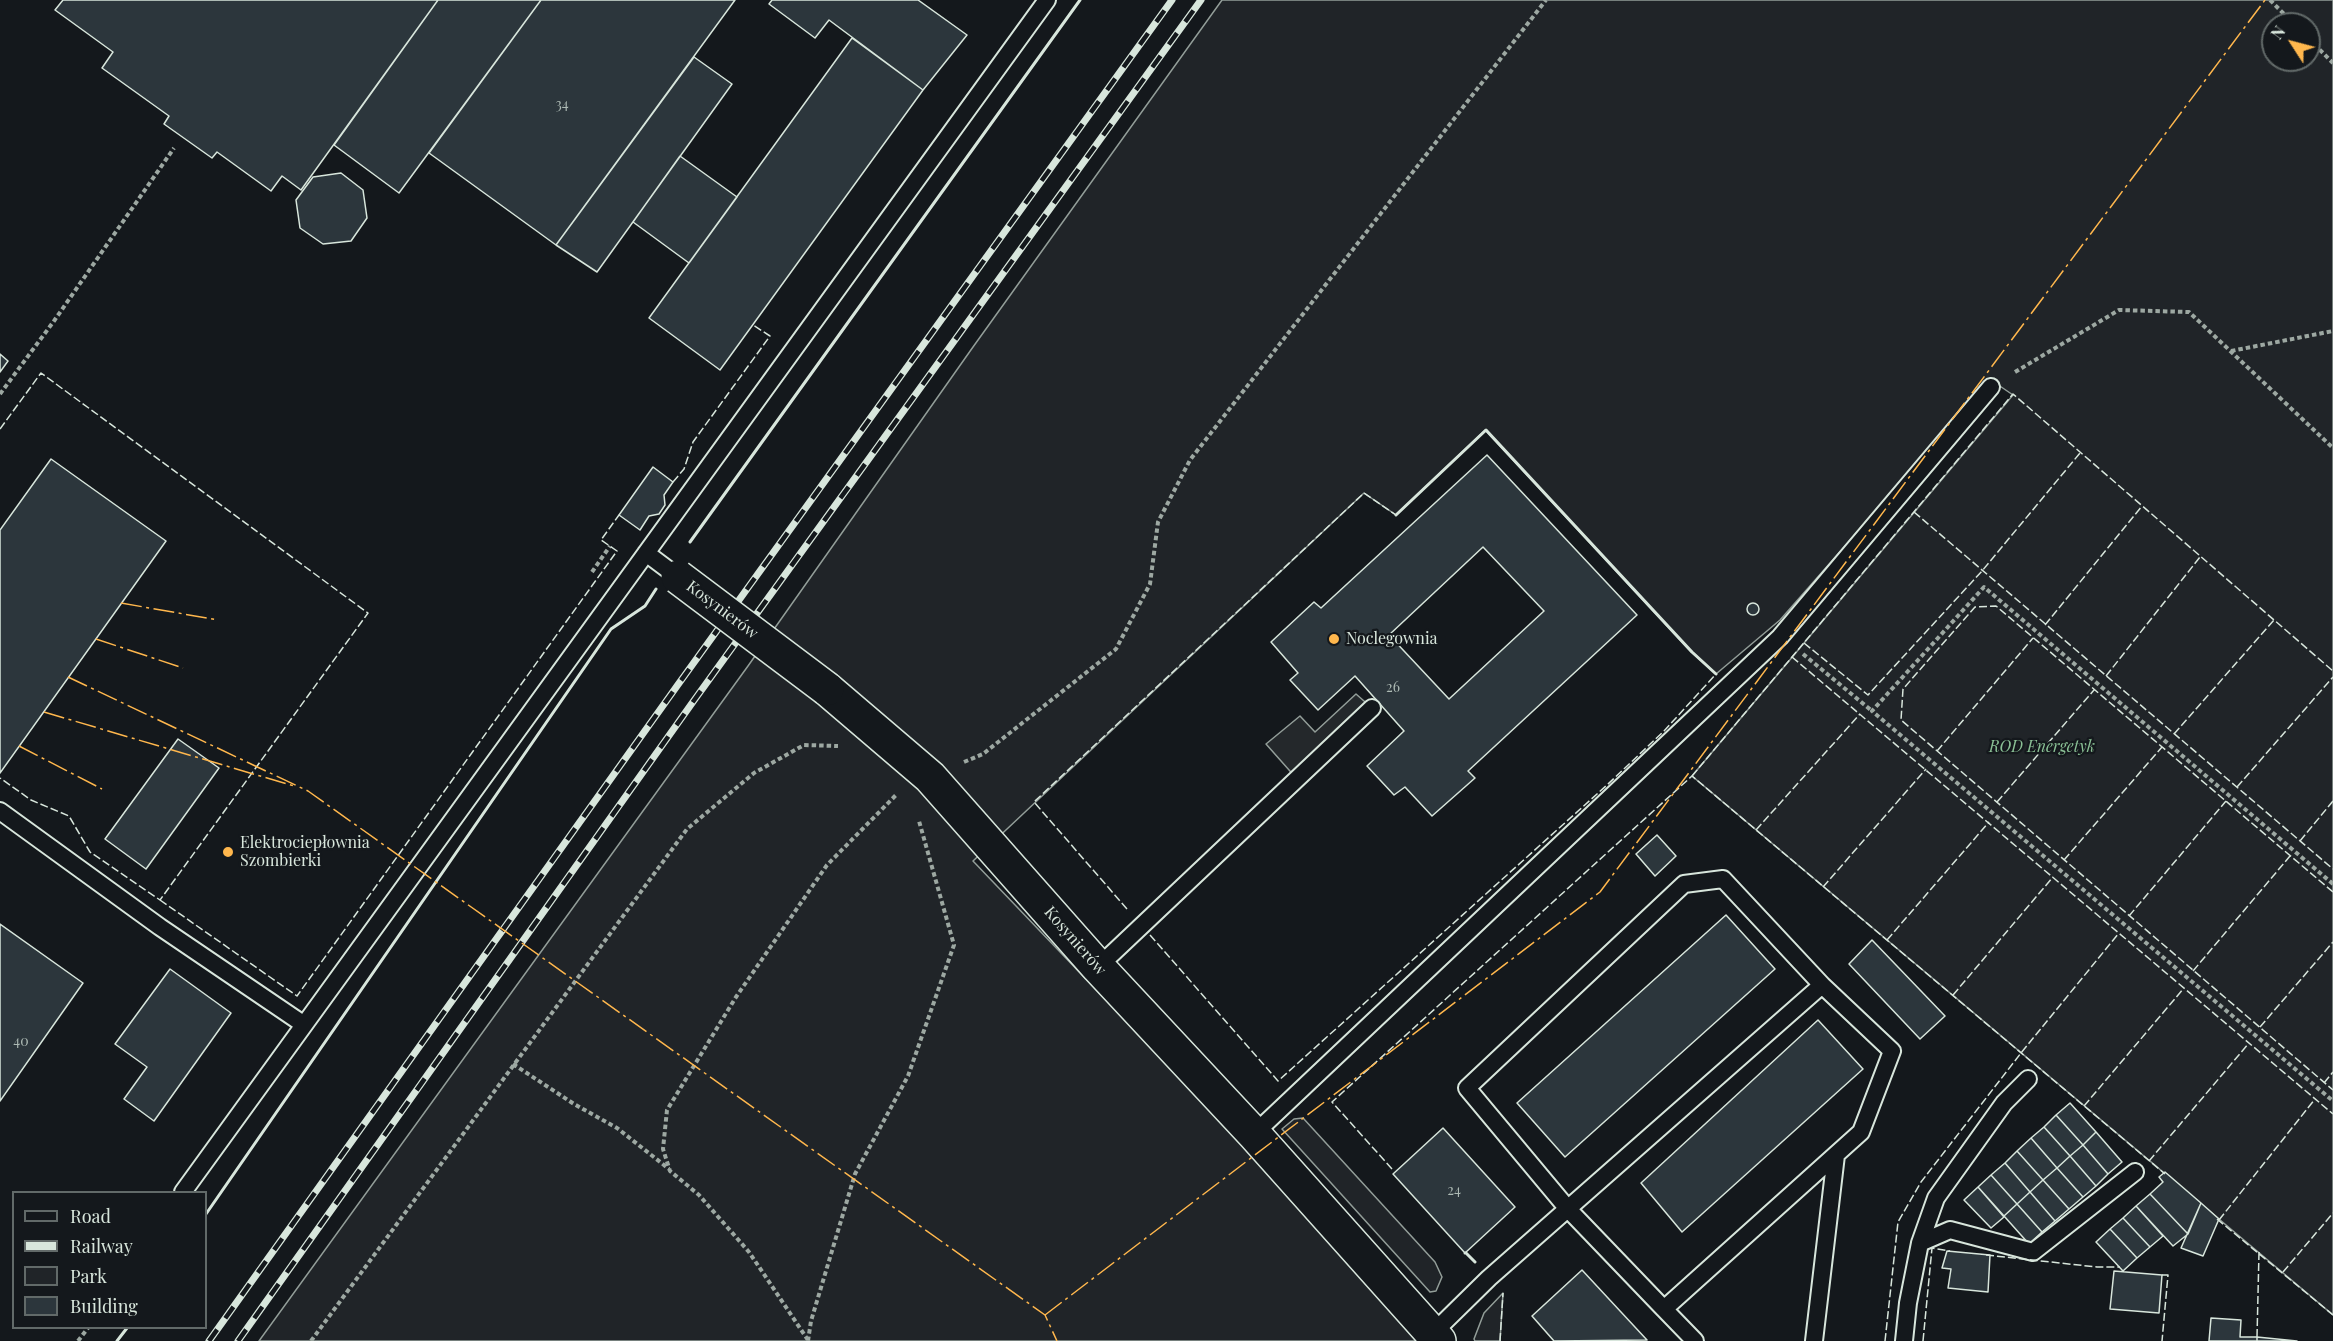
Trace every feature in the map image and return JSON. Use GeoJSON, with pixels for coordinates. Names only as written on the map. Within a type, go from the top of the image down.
{"type":"FeatureCollection","features":[{"type":"Feature","properties":{"kind":"street","name":"Kosynierów"},"geometry":{"type":"LineString","coordinates":[[678,577],[827,689],[919,780],[1254,1134],[1436,1337]]}},
{"type":"Feature","properties":{"kind":"lane"},"geometry":{"type":"LineString","coordinates":[[184,1191],[1045,1]]}},
{"type":"Feature","properties":{"kind":"lane"},"geometry":{"type":"LineString","coordinates":[[1254,1134],[1780,637],[1991,387]]}},
{"type":"Feature","properties":{"kind":"lane"},"geometry":{"type":"LineString","coordinates":[[646,553],[678,577]]}},
{"type":"Feature","properties":{"kind":"lane"},"geometry":{"type":"LineString","coordinates":[[1098,967],[1372,708]]}},
{"type":"Feature","properties":{"kind":"lane"},"geometry":{"type":"LineString","coordinates":[[0,811],[160,927],[303,1024]]}},
{"type":"Feature","properties":{"kind":"lane"},"geometry":{"type":"LineString","coordinates":[[1664,1309],[1861,1132],[1892,1051],[1822,985],[1723,879],[1684,884],[1467,1088],[1568,1209],[1664,1309],[1695,1341]]}},
{"type":"Feature","properties":{"kind":"lane"},"geometry":{"type":"LineString","coordinates":[[1436,1337],[1489,1278],[1822,985]]}},
{"type":"Feature","properties":{"kind":"lane"},"geometry":{"type":"LineString","coordinates":[[1904,1341],[1908,1303],[1920,1243],[1935,1198],[2004,1103],[2028,1079]]}},
{"type":"Feature","properties":{"kind":"lane"},"geometry":{"type":"LineString","coordinates":[[1814,1341],[1836,1155]]}},
{"type":"Feature","properties":{"kind":"lane"},"geometry":{"type":"LineString","coordinates":[[1920,1243],[1950,1230],[2033,1252],[2135,1172]]}},
{"type":"Feature","properties":{"kind":"path"},"geometry":{"type":"LineString","coordinates":[[670,1171],[663,1149],[667,1110],[736,997],[827,866],[919,780],[983,754],[1116,649],[1150,584],[1158,522],[1190,460],[1546,0]]}},
{"type":"Feature","properties":{"kind":"path"},"geometry":{"type":"LineString","coordinates":[[2270,0],[2282,12]]}},
{"type":"Feature","properties":{"kind":"path"},"geometry":{"type":"LineString","coordinates":[[2321,51],[2333,63]]}},
{"type":"Feature","properties":{"kind":"path"},"geometry":{"type":"LineString","coordinates":[[0,394],[54,321],[174,148]]}},
{"type":"Feature","properties":{"kind":"path"},"geometry":{"type":"LineString","coordinates":[[1991,387],[2120,310],[2189,312],[2333,448]]}},
{"type":"Feature","properties":{"kind":"path"},"geometry":{"type":"LineString","coordinates":[[2230,351],[2333,331]]}},
{"type":"Feature","properties":{"kind":"path"},"geometry":{"type":"LineString","coordinates":[[592,572],[610,546]]}},
{"type":"Feature","properties":{"kind":"path"},"geometry":{"type":"LineString","coordinates":[[1872,711],[1984,587],[2333,884]]}},
{"type":"Feature","properties":{"kind":"path"},"geometry":{"type":"LineString","coordinates":[[1780,637],[1872,711],[2333,1101]]}},
{"type":"Feature","properties":{"kind":"path"},"geometry":{"type":"LineString","coordinates":[[311,1341],[687,829],[754,773],[804,745],[844,746]]}},
{"type":"Feature","properties":{"kind":"path"},"geometry":{"type":"LineString","coordinates":[[808,1340],[811,1321],[855,1173],[908,1076],[954,945],[917,816]]}},
{"type":"Feature","properties":{"kind":"path"},"geometry":{"type":"LineString","coordinates":[[513,1064],[574,1104],[617,1128],[699,1195],[749,1252],[808,1340]]}},
{"type":"Feature","properties":{"kind":"path"},"geometry":{"type":"LineString","coordinates":[[78,1341],[87,1329]]}},
{"type":"Feature","properties":{"kind":"green space","name":"ROD Energetyk"},"geometry":{"type":"Polygon","coordinates":[[[1222,0],[2333,0],[2333,1315],[1692,776],[2013,395],[1991,380],[1780,620],[1716,674],[1691,652],[1485,430],[1396,515],[1364,493],[973,861],[1216,1115],[1439,1341],[259,1341],[748,666],[1222,0]]]}},
{"type":"Feature","properties":{"kind":"green space"},"geometry":{"type":"Polygon","coordinates":[[[1303,1118],[1435,1262],[1442,1277],[1436,1291],[1430,1292],[1282,1129],[1294,1119],[1303,1118]]]}},
{"type":"Feature","properties":{"kind":"green space"},"geometry":{"type":"Polygon","coordinates":[[[1503,1293],[1500,1341],[1475,1341],[1484,1313],[1503,1293]]]}},
{"type":"Feature","properties":{"kind":"shaded area"},"geometry":{"type":"Polygon","coordinates":[[[1356,694],[1372,708],[1297,779],[1266,744],[1300,716],[1315,732],[1356,694]]]}},
{"type":"Feature","properties":{"kind":"building"},"geometry":{"type":"Polygon","coordinates":[[[63,0],[438,0],[301,190],[282,176],[271,191],[217,152],[212,158],[164,124],[169,116],[102,68],[113,52],[55,10],[63,0]]]}},
{"type":"Feature","properties":{"kind":"building"},"geometry":{"type":"Polygon","coordinates":[[[438,0],[541,0],[399,193],[334,145],[438,0]]]}},
{"type":"Feature","properties":{"kind":"building"},"geometry":{"type":"Polygon","coordinates":[[[541,0],[735,0],[556,245],[429,153],[541,0]]]}},
{"type":"Feature","properties":{"kind":"building"},"geometry":{"type":"Polygon","coordinates":[[[772,0],[918,0],[967,35],[923,90],[829,20],[815,38],[769,4],[772,0]]]}},
{"type":"Feature","properties":{"kind":"building"},"geometry":{"type":"Polygon","coordinates":[[[852,38],[923,90],[720,370],[649,318],[852,38]]]}},
{"type":"Feature","properties":{"kind":"building"},"geometry":{"type":"Polygon","coordinates":[[[694,57],[732,84],[597,272],[556,245],[694,57]]]}},
{"type":"Feature","properties":{"kind":"building"},"geometry":{"type":"Polygon","coordinates":[[[680,156],[737,197],[689,263],[633,222],[680,156]]]}},
{"type":"Feature","properties":{"kind":"building"},"geometry":{"type":"Polygon","coordinates":[[[341,173],[363,190],[367,218],[351,241],[323,244],[300,228],[296,200],[313,177],[341,173]]]}},
{"type":"Feature","properties":{"kind":"building"},"geometry":{"type":"Polygon","coordinates":[[[0,354],[8,361],[0,372],[0,354]]]}},
{"type":"Feature","properties":{"kind":"building","name":"Noclegownia"},"geometry":{"type":"Polygon","coordinates":[[[1487,455],[1637,615],[1468,771],[1475,778],[1432,816],[1405,787],[1394,795],[1367,766],[1404,731],[1355,676],[1318,710],[1290,680],[1298,673],[1271,642],[1314,602],[1321,608],[1487,455]],[[1483,547],[1389,635],[1449,699],[1544,611],[1483,547]]]}},
{"type":"Feature","properties":{"kind":"building"},"geometry":{"type":"Polygon","coordinates":[[[51,459],[166,541],[0,773],[0,530],[51,459]]]}},
{"type":"Feature","properties":{"kind":"building"},"geometry":{"type":"Polygon","coordinates":[[[653,467],[673,482],[664,495],[665,505],[659,514],[649,516],[640,530],[619,515],[653,467]]]}},
{"type":"Feature","properties":{"kind":"building"},"geometry":{"type":"Polygon","coordinates":[[[1755,603],[1758,604],[1758,614],[1751,615],[1748,614],[1747,607],[1748,604],[1755,603]]]}},
{"type":"Feature","properties":{"kind":"building"},"geometry":{"type":"Polygon","coordinates":[[[178,739],[219,768],[146,869],[105,839],[178,739]]]}},
{"type":"Feature","properties":{"kind":"building"},"geometry":{"type":"Polygon","coordinates":[[[1657,835],[1676,856],[1655,876],[1636,854],[1657,835]]]}},
{"type":"Feature","properties":{"kind":"building"},"geometry":{"type":"Polygon","coordinates":[[[1726,915],[1775,969],[1565,1157],[1517,1103],[1726,915]]]}},
{"type":"Feature","properties":{"kind":"building"},"geometry":{"type":"Polygon","coordinates":[[[0,924],[83,983],[0,1101],[0,924]]]}},
{"type":"Feature","properties":{"kind":"building"},"geometry":{"type":"Polygon","coordinates":[[[1872,940],[1945,1016],[1920,1039],[1849,964],[1872,940]]]}},
{"type":"Feature","properties":{"kind":"building"},"geometry":{"type":"Polygon","coordinates":[[[170,969],[231,1013],[154,1121],[124,1099],[147,1067],[115,1044],[170,969]]]}},
{"type":"Feature","properties":{"kind":"building"},"geometry":{"type":"Polygon","coordinates":[[[1818,1020],[1863,1069],[1682,1232],[1641,1183],[1818,1020]]]}},
{"type":"Feature","properties":{"kind":"building"},"geometry":{"type":"Polygon","coordinates":[[[2070,1103],[2096,1132],[2083,1145],[2056,1115],[2070,1103]]]}},
{"type":"Feature","properties":{"kind":"building"},"geometry":{"type":"Polygon","coordinates":[[[2056,1115],[2083,1145],[2070,1156],[2044,1127],[2056,1115]]]}},
{"type":"Feature","properties":{"kind":"building"},"geometry":{"type":"Polygon","coordinates":[[[2044,1127],[2070,1156],[2057,1168],[2031,1138],[2044,1127]]]}},
{"type":"Feature","properties":{"kind":"building"},"geometry":{"type":"Polygon","coordinates":[[[1443,1128],[1515,1207],[1465,1253],[1393,1174],[1443,1128]]]}},
{"type":"Feature","properties":{"kind":"building"},"geometry":{"type":"Polygon","coordinates":[[[2096,1132],[2122,1162],[2108,1174],[2083,1145],[2096,1132]]]}},
{"type":"Feature","properties":{"kind":"building"},"geometry":{"type":"Polygon","coordinates":[[[2031,1138],[2057,1168],[2043,1180],[2017,1151],[2031,1138]]]}},
{"type":"Feature","properties":{"kind":"building"},"geometry":{"type":"Polygon","coordinates":[[[2083,1145],[2108,1174],[2096,1186],[2070,1156],[2083,1145]]]}},
{"type":"Feature","properties":{"kind":"building"},"geometry":{"type":"Polygon","coordinates":[[[2017,1151],[2043,1180],[2030,1192],[2005,1163],[2017,1151]]]}},
{"type":"Feature","properties":{"kind":"building"},"geometry":{"type":"Polygon","coordinates":[[[2070,1156],[2096,1186],[2083,1197],[2057,1168],[2070,1156]]]}},
{"type":"Feature","properties":{"kind":"building"},"geometry":{"type":"Polygon","coordinates":[[[2005,1163],[2030,1192],[2017,1204],[1991,1175],[2005,1163]]]}},
{"type":"Feature","properties":{"kind":"building"},"geometry":{"type":"Polygon","coordinates":[[[2057,1168],[2083,1197],[2069,1209],[2043,1180],[2057,1168]]]}},
{"type":"Feature","properties":{"kind":"building"},"geometry":{"type":"Polygon","coordinates":[[[2165,1172],[2201,1203],[2188,1234],[2150,1194],[2163,1182],[2159,1177],[2165,1172]]]}},
{"type":"Feature","properties":{"kind":"building"},"geometry":{"type":"Polygon","coordinates":[[[1991,1175],[2017,1204],[2004,1216],[1978,1187],[1991,1175]]]}},
{"type":"Feature","properties":{"kind":"building"},"geometry":{"type":"Polygon","coordinates":[[[2043,1180],[2069,1209],[2055,1221],[2030,1192],[2043,1180]]]}},
{"type":"Feature","properties":{"kind":"building"},"geometry":{"type":"Polygon","coordinates":[[[1978,1187],[2004,1217],[1991,1228],[1964,1200],[1978,1187]]]}},
{"type":"Feature","properties":{"kind":"building"},"geometry":{"type":"Polygon","coordinates":[[[2030,1192],[2055,1221],[2042,1232],[2017,1204],[2030,1192]]]}},
{"type":"Feature","properties":{"kind":"building"},"geometry":{"type":"Polygon","coordinates":[[[2150,1194],[2188,1234],[2173,1246],[2136,1206],[2150,1194]]]}},
{"type":"Feature","properties":{"kind":"building"},"geometry":{"type":"Polygon","coordinates":[[[2201,1203],[2219,1219],[2203,1256],[2181,1248],[2201,1203]]]}},
{"type":"Feature","properties":{"kind":"building"},"geometry":{"type":"Polygon","coordinates":[[[2017,1204],[2042,1232],[2029,1244],[2004,1216],[2017,1204]]]}},
{"type":"Feature","properties":{"kind":"building"},"geometry":{"type":"Polygon","coordinates":[[[2136,1206],[2163,1236],[2150,1247],[2123,1218],[2136,1206]]]}},
{"type":"Feature","properties":{"kind":"building"},"geometry":{"type":"Polygon","coordinates":[[[2123,1218],[2150,1247],[2137,1258],[2110,1229],[2123,1218]]]}},
{"type":"Feature","properties":{"kind":"building"},"geometry":{"type":"Polygon","coordinates":[[[2110,1229],[2137,1258],[2123,1271],[2096,1242],[2110,1229]]]}},
{"type":"Feature","properties":{"kind":"building"},"geometry":{"type":"Polygon","coordinates":[[[1947,1251],[1990,1255],[1988,1292],[1948,1288],[1951,1269],[1942,1268],[1947,1251]]]}},
{"type":"Feature","properties":{"kind":"building"},"geometry":{"type":"Polygon","coordinates":[[[1582,1270],[1647,1340],[1554,1341],[1532,1316],[1582,1270]]]}},
{"type":"Feature","properties":{"kind":"building"},"geometry":{"type":"Polygon","coordinates":[[[2114,1271],[2162,1275],[2159,1313],[2110,1309],[2114,1271]]]}},
{"type":"Feature","properties":{"kind":"building"},"geometry":{"type":"Polygon","coordinates":[[[2211,1318],[2241,1320],[2240,1337],[2257,1337],[2257,1341],[2209,1341],[2211,1318]]]}},
{"type":"Feature","properties":{"kind":"building"},"geometry":{"type":"Polygon","coordinates":[[[2257,1337],[2297,1341],[2257,1341],[2257,1337]]]}},
{"type":"Feature","properties":{"kind":"railway"},"geometry":{"type":"LineString","coordinates":[[209,1341],[677,686],[1172,0]]}},
{"type":"Feature","properties":{"kind":"railway"},"geometry":{"type":"LineString","coordinates":[[238,1341],[695,699],[1201,0]]}},
{"type":"Feature","properties":{"kind":"fence"},"geometry":{"type":"LineString","coordinates":[[673,482],[684,469],[693,442],[770,336],[753,325]]}},
{"type":"Feature","properties":{"kind":"fence"},"geometry":{"type":"LineString","coordinates":[[0,429],[41,373],[368,613],[160,900],[90,852],[69,816],[31,800],[0,778]]}},
{"type":"Feature","properties":{"kind":"fence"},"geometry":{"type":"LineString","coordinates":[[1692,776],[2013,394],[2333,671]]}},
{"type":"Feature","properties":{"kind":"fence"},"geometry":{"type":"LineString","coordinates":[[1804,643],[1868,695],[1982,571],[2080,453]]}},
{"type":"Feature","properties":{"kind":"fence"},"geometry":{"type":"LineString","coordinates":[[1127,909],[1034,802],[1364,493],[1396,515]]}},
{"type":"Feature","properties":{"kind":"fence"},"geometry":{"type":"LineString","coordinates":[[2045,625],[2142,506]]}},
{"type":"Feature","properties":{"kind":"fence"},"geometry":{"type":"LineString","coordinates":[[1914,512],[2333,869]]}},
{"type":"Feature","properties":{"kind":"fence"},"geometry":{"type":"LineString","coordinates":[[160,900],[297,996],[617,551],[601,540],[619,515]]}},
{"type":"Feature","properties":{"kind":"fence"},"geometry":{"type":"LineString","coordinates":[[2106,676],[2200,557]]}},
{"type":"Feature","properties":{"kind":"fence"},"geometry":{"type":"LineString","coordinates":[[2333,892],[1996,606],[1975,607],[1903,689],[1901,720],[2333,1090]]}},
{"type":"Feature","properties":{"kind":"fence"},"geometry":{"type":"LineString","coordinates":[[2174,734],[2274,620]]}},
{"type":"Feature","properties":{"kind":"fence"},"geometry":{"type":"LineString","coordinates":[[1937,751],[2033,638]]}},
{"type":"Feature","properties":{"kind":"fence"},"geometry":{"type":"LineString","coordinates":[[1792,657],[2333,1114]]}},
{"type":"Feature","properties":{"kind":"fence"},"geometry":{"type":"LineString","coordinates":[[1150,935],[1278,1081],[1607,785],[1664,731],[1716,674]]}},
{"type":"Feature","properties":{"kind":"fence"},"geometry":{"type":"LineString","coordinates":[[2237,787],[2333,677]]}},
{"type":"Feature","properties":{"kind":"fence"},"geometry":{"type":"LineString","coordinates":[[1997,802],[2094,690]]}},
{"type":"Feature","properties":{"kind":"fence"},"geometry":{"type":"LineString","coordinates":[[1756,830],[1860,714]]}},
{"type":"Feature","properties":{"kind":"fence"},"geometry":{"type":"LineString","coordinates":[[2064,860],[2162,747]]}},
{"type":"Feature","properties":{"kind":"fence"},"geometry":{"type":"LineString","coordinates":[[1823,887],[1926,769]]}},
{"type":"Feature","properties":{"kind":"fence"},"geometry":{"type":"LineString","coordinates":[[1392,1169],[1332,1102],[1692,776],[2165,1174]]}},
{"type":"Feature","properties":{"kind":"fence"},"geometry":{"type":"LineString","coordinates":[[2129,916],[2226,801]]}},
{"type":"Feature","properties":{"kind":"fence"},"geometry":{"type":"LineString","coordinates":[[2300,841],[2333,801]]}},
{"type":"Feature","properties":{"kind":"fence"},"geometry":{"type":"LineString","coordinates":[[1887,940],[1989,822]]}},
{"type":"Feature","properties":{"kind":"fence"},"geometry":{"type":"LineString","coordinates":[[2193,971],[2290,856]]}},
{"type":"Feature","properties":{"kind":"fence"},"geometry":{"type":"LineString","coordinates":[[1953,995],[2053,877]]}},
{"type":"Feature","properties":{"kind":"fence"},"geometry":{"type":"LineString","coordinates":[[1885,1341],[1898,1222],[1921,1182],[2021,1053],[2119,933]]}},
{"type":"Feature","properties":{"kind":"fence"},"geometry":{"type":"LineString","coordinates":[[2260,1027],[2333,942]]}},
{"type":"Feature","properties":{"kind":"fence"},"geometry":{"type":"LineString","coordinates":[[2084,1106],[2184,988]]}},
{"type":"Feature","properties":{"kind":"fence"},"geometry":{"type":"LineString","coordinates":[[2149,1161],[2249,1043]]}},
{"type":"Feature","properties":{"kind":"fence"},"geometry":{"type":"LineString","coordinates":[[2324,1083],[2333,1072]]}},
{"type":"Feature","properties":{"kind":"fence"},"geometry":{"type":"LineString","coordinates":[[2219,1220],[2315,1099]]}},
{"type":"Feature","properties":{"kind":"fence"},"geometry":{"type":"LineString","coordinates":[[2283,1272],[2333,1213]]}},
{"type":"Feature","properties":{"kind":"fence"},"geometry":{"type":"LineString","coordinates":[[2217,1219],[2333,1315]]}},
{"type":"Feature","properties":{"kind":"fence"},"geometry":{"type":"LineString","coordinates":[[1923,1341],[1932,1248],[1950,1251]]}},
{"type":"Feature","properties":{"kind":"fence"},"geometry":{"type":"LineString","coordinates":[[2257,1337],[2259,1252]]}},
{"type":"Feature","properties":{"kind":"fence"},"geometry":{"type":"LineString","coordinates":[[1986,1255],[2097,1267],[2120,1267]]}},
{"type":"Feature","properties":{"kind":"fence"},"geometry":{"type":"LineString","coordinates":[[2162,1275],[2168,1275],[2162,1341]]}},
{"type":"Feature","properties":{"kind":"fence"},"geometry":{"type":"LineString","coordinates":[[1500,1341],[1503,1293]]}},
{"type":"Feature","properties":{"kind":"wall"},"geometry":{"type":"LineString","coordinates":[[690,542],[1080,0]]}},
{"type":"Feature","properties":{"kind":"wall"},"geometry":{"type":"LineString","coordinates":[[1396,515],[1486,430],[1692,652],[1716,674]]}},
{"type":"Feature","properties":{"kind":"wall"},"geometry":{"type":"LineString","coordinates":[[207,1213],[611,629],[645,606],[656,589]]}},
{"type":"Feature","properties":{"kind":"wall"},"geometry":{"type":"LineString","coordinates":[[1465,1253],[1475,1262]]}},
{"type":"Feature","properties":{"kind":"wall"},"geometry":{"type":"LineString","coordinates":[[117,1341],[126,1329]]}},
{"type":"Feature","properties":{"kind":"power"},"geometry":{"type":"LineString","coordinates":[[1045,1315],[1600,892],[2265,0]]}},
{"type":"Feature","properties":{"kind":"power"},"geometry":{"type":"LineString","coordinates":[[121,603],[218,620]]}},
{"type":"Feature","properties":{"kind":"power"},"geometry":{"type":"LineString","coordinates":[[96,639],[183,668]]}},
{"type":"Feature","properties":{"kind":"power"},"geometry":{"type":"LineString","coordinates":[[68,677],[308,791],[1045,1315],[1057,1341]]}},
{"type":"Feature","properties":{"kind":"power"},"geometry":{"type":"LineString","coordinates":[[44,712],[294,786]]}},
{"type":"Feature","properties":{"kind":"power"},"geometry":{"type":"LineString","coordinates":[[19,746],[102,789]]}},
{"type":"Feature","properties":{"kind":"place","name":"Noclegownia"},"geometry":{"type":"Point","coordinates":[1334,639]}},
{"type":"Feature","properties":{"kind":"place","name":"Elektrociepłownia Szombierki"},"geometry":{"type":"Point","coordinates":[228,852]}}]}
